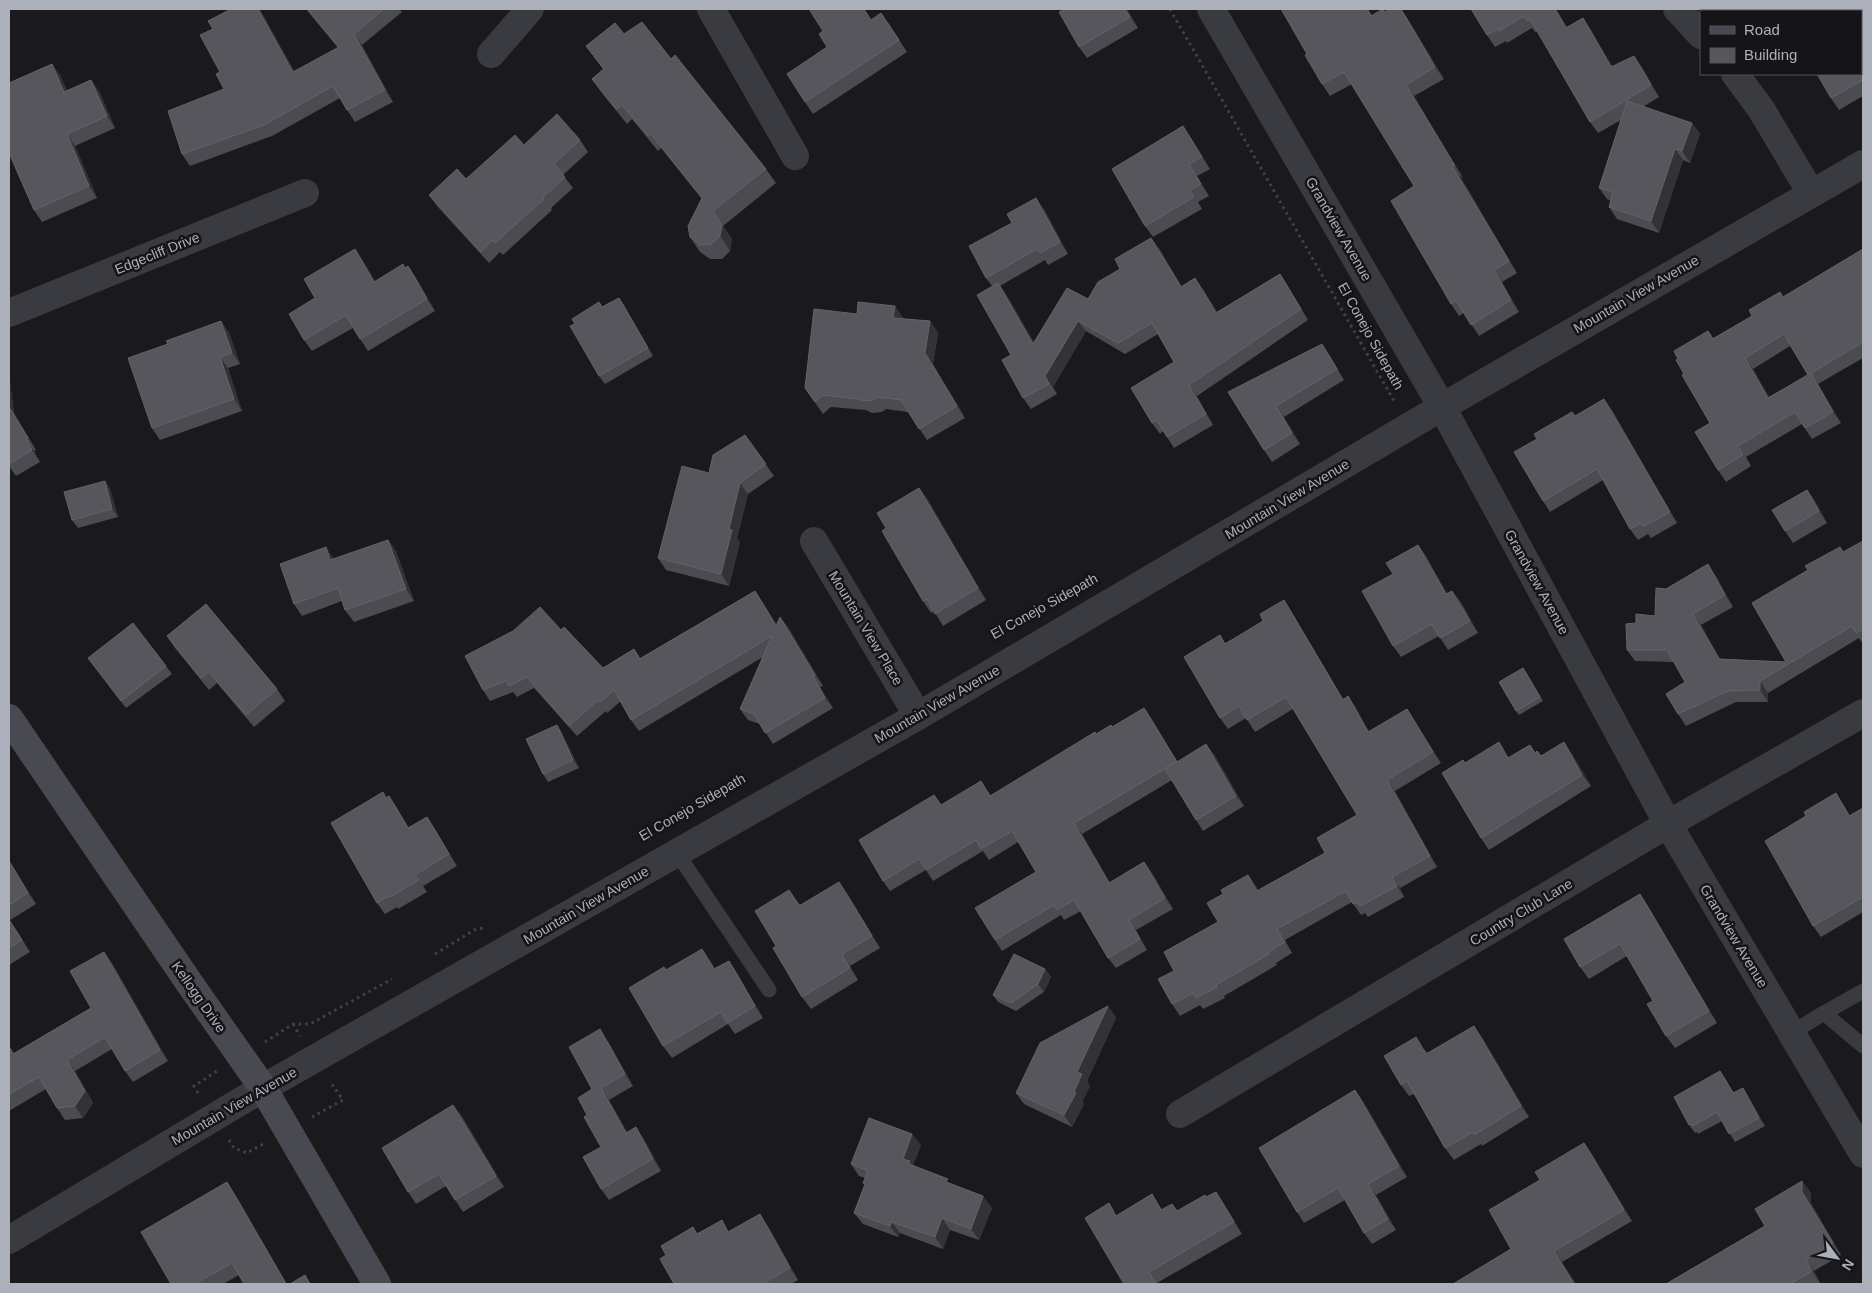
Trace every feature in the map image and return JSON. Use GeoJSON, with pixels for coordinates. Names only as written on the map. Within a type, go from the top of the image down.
{"type":"FeatureCollection","features":[{"type":"Feature","properties":{"kind":"main road","name":"Kellogg Drive"},"geometry":{"type":"LineString","coordinates":[[9,718],[263,1088],[377,1284]]}},
{"type":"Feature","properties":{"kind":"street"},"geometry":{"type":"LineString","coordinates":[[491,54],[530,9]]}},
{"type":"Feature","properties":{"kind":"street"},"geometry":{"type":"LineString","coordinates":[[711,9],[795,156]]}},
{"type":"Feature","properties":{"kind":"street","name":"Grandview Avenue"},"geometry":{"type":"LineString","coordinates":[[1211,9],[1442,407],[1668,824],[1863,1154]]}},
{"type":"Feature","properties":{"kind":"street"},"geometry":{"type":"LineString","coordinates":[[1676,9],[1700,34]]}},
{"type":"Feature","properties":{"kind":"street"},"geometry":{"type":"LineString","coordinates":[[1736,75],[1761,109],[1811,193]]}},
{"type":"Feature","properties":{"kind":"street","name":"Mountain View Avenue"},"geometry":{"type":"LineString","coordinates":[[9,1240],[263,1088],[918,716],[1442,407],[1863,164]]}},
{"type":"Feature","properties":{"kind":"street","name":"Edgecliff Drive"},"geometry":{"type":"LineString","coordinates":[[9,314],[305,193]]}},
{"type":"Feature","properties":{"kind":"street","name":"Mountain View Place"},"geometry":{"type":"LineString","coordinates":[[814,541],[918,716]]}},
{"type":"Feature","properties":{"kind":"street","name":"Country Club Lane"},"geometry":{"type":"LineString","coordinates":[[1180,1114],[1668,824],[1863,713]]}},
{"type":"Feature","properties":{"kind":"lane"},"geometry":{"type":"LineString","coordinates":[[677,853],[769,990]]}},
{"type":"Feature","properties":{"kind":"lane"},"geometry":{"type":"LineString","coordinates":[[1791,1033],[1863,991]]}},
{"type":"Feature","properties":{"kind":"lane"},"geometry":{"type":"LineString","coordinates":[[1824,1013],[1863,1046]]}},
{"type":"Feature","properties":{"kind":"path","name":"El Conejo Sidepath"},"geometry":{"type":"LineString","coordinates":[[1170,9],[1288,212],[1395,402]]}},
{"type":"Feature","properties":{"kind":"path"},"geometry":{"type":"LineString","coordinates":[[435,954],[476,929],[490,927]]}},
{"type":"Feature","properties":{"kind":"path"},"geometry":{"type":"LineString","coordinates":[[293,1024],[310,1024],[394,978]]}},
{"type":"Feature","properties":{"kind":"building"},"geometry":{"type":"Polygon","coordinates":[[[231,9],[258,9],[293,72],[339,47],[307,9],[384,9],[354,34],[385,90],[347,110],[333,86],[264,125],[182,154],[168,111],[224,89],[216,74],[220,72],[200,35],[213,29],[208,21],[231,9]]]}},
{"type":"Feature","properties":{"kind":"building"},"geometry":{"type":"Polygon","coordinates":[[[809,9],[864,9],[871,20],[881,13],[899,40],[805,102],[787,74],[827,47],[819,34],[823,31],[809,9]]]}},
{"type":"Feature","properties":{"kind":"building"},"geometry":{"type":"Polygon","coordinates":[[[1065,9],[1125,9],[1130,17],[1079,47],[1059,12],[1065,9]]]}},
{"type":"Feature","properties":{"kind":"building"},"geometry":{"type":"Polygon","coordinates":[[[1281,9],[1367,9],[1371,16],[1383,9],[1384,12],[1390,9],[1401,9],[1435,67],[1406,85],[1509,261],[1494,270],[1511,300],[1471,325],[1456,300],[1451,304],[1391,201],[1414,186],[1344,72],[1322,84],[1281,9]]]}},
{"type":"Feature","properties":{"kind":"building"},"geometry":{"type":"Polygon","coordinates":[[[1471,9],[1555,9],[1566,28],[1583,18],[1611,67],[1634,56],[1651,85],[1590,122],[1530,19],[1527,21],[1524,16],[1499,31],[1497,29],[1487,35],[1471,9]]]}},
{"type":"Feature","properties":{"kind":"building"},"geometry":{"type":"Polygon","coordinates":[[[1792,9],[1856,10],[1793,10],[1792,9]]]}},
{"type":"Feature","properties":{"kind":"building"},"geometry":{"type":"Polygon","coordinates":[[[1862,20],[1863,80],[1831,98],[1818,75],[1862,75],[1862,20]]]}},
{"type":"Feature","properties":{"kind":"building"},"geometry":{"type":"Polygon","coordinates":[[[642,22],[671,59],[675,55],[766,169],[713,211],[722,225],[720,236],[711,244],[700,245],[690,237],[688,226],[702,198],[651,134],[648,136],[622,105],[616,109],[592,79],[604,69],[586,46],[615,23],[624,34],[642,22]]]}},
{"type":"Feature","properties":{"kind":"building"},"geometry":{"type":"Polygon","coordinates":[[[52,64],[64,92],[91,80],[107,116],[67,134],[89,186],[34,210],[9,153],[9,83],[52,64]]]}},
{"type":"Feature","properties":{"kind":"building"},"geometry":{"type":"Polygon","coordinates":[[[1627,101],[1692,123],[1682,151],[1675,149],[1651,221],[1609,207],[1613,192],[1599,188],[1627,101]]]}},
{"type":"Feature","properties":{"kind":"building"},"geometry":{"type":"Polygon","coordinates":[[[557,114],[580,140],[554,164],[565,177],[543,197],[544,199],[495,243],[492,240],[481,252],[429,195],[457,169],[466,179],[515,135],[524,145],[557,114]]]}},
{"type":"Feature","properties":{"kind":"building"},"geometry":{"type":"Polygon","coordinates":[[[1183,126],[1202,157],[1189,164],[1201,184],[1190,190],[1194,197],[1145,226],[1112,169],[1183,126]]]}},
{"type":"Feature","properties":{"kind":"building"},"geometry":{"type":"Polygon","coordinates":[[[1036,198],[1060,242],[1040,253],[1037,249],[986,278],[969,246],[1012,223],[1007,214],[1036,198]]]}},
{"type":"Feature","properties":{"kind":"building"},"geometry":{"type":"Polygon","coordinates":[[[1151,238],[1181,287],[1195,278],[1216,313],[1280,274],[1301,309],[1189,385],[1206,414],[1167,437],[1157,420],[1152,423],[1131,388],[1174,362],[1152,323],[1118,343],[1078,321],[1045,376],[1049,384],[1023,398],[1002,360],[1011,355],[977,295],[998,283],[1033,344],[1067,288],[1088,299],[1098,282],[1120,269],[1115,259],[1151,238]]]}},
{"type":"Feature","properties":{"kind":"building"},"geometry":{"type":"Polygon","coordinates":[[[355,249],[374,282],[403,264],[405,268],[408,266],[427,299],[360,339],[346,315],[304,340],[289,314],[315,298],[304,279],[355,249]]]}},
{"type":"Feature","properties":{"kind":"building"},"geometry":{"type":"Polygon","coordinates":[[[1863,249],[1863,342],[1811,373],[1833,412],[1805,428],[1795,412],[1738,446],[1743,455],[1718,470],[1695,432],[1710,423],[1682,375],[1684,374],[1676,360],[1678,359],[1674,351],[1708,331],[1713,339],[1752,316],[1749,310],[1780,292],[1783,297],[1863,249]],[[1784,334],[1745,358],[1768,398],[1808,375],[1784,334]]]}},
{"type":"Feature","properties":{"kind":"building"},"geometry":{"type":"Polygon","coordinates":[[[619,298],[648,348],[599,376],[570,326],[575,324],[572,319],[599,302],[602,307],[619,298]]]}},
{"type":"Feature","properties":{"kind":"building"},"geometry":{"type":"Polygon","coordinates":[[[858,302],[895,306],[893,318],[930,321],[925,353],[957,406],[919,429],[901,400],[877,397],[873,400],[864,401],[823,395],[815,402],[805,388],[814,309],[857,314],[858,302]]]}},
{"type":"Feature","properties":{"kind":"building"},"geometry":{"type":"Polygon","coordinates":[[[221,321],[232,353],[220,357],[234,399],[152,428],[128,358],[168,344],[166,341],[221,321]]]}},
{"type":"Feature","properties":{"kind":"building"},"geometry":{"type":"Polygon","coordinates":[[[1322,344],[1337,369],[1276,406],[1292,433],[1264,450],[1228,392],[1322,344]]]}},
{"type":"Feature","properties":{"kind":"building"},"geometry":{"type":"Polygon","coordinates":[[[1604,399],[1670,512],[1643,527],[1641,523],[1630,529],[1597,469],[1543,501],[1514,452],[1537,439],[1534,434],[1572,412],[1575,416],[1604,399]]]}},
{"type":"Feature","properties":{"kind":"building"},"geometry":{"type":"Polygon","coordinates":[[[9,407],[28,438],[26,439],[32,450],[9,464],[9,407]]]}},
{"type":"Feature","properties":{"kind":"building"},"geometry":{"type":"Polygon","coordinates":[[[745,435],[766,464],[740,483],[729,529],[732,530],[721,574],[658,558],[682,466],[709,473],[713,455],[745,435]]]}},
{"type":"Feature","properties":{"kind":"building"},"geometry":{"type":"Polygon","coordinates":[[[105,481],[112,509],[72,520],[64,492],[105,481]]]}},
{"type":"Feature","properties":{"kind":"building"},"geometry":{"type":"Polygon","coordinates":[[[919,488],[978,588],[935,614],[927,599],[923,601],[882,531],[886,528],[877,513],[919,488]]]}},
{"type":"Feature","properties":{"kind":"building"},"geometry":{"type":"Polygon","coordinates":[[[1807,490],[1819,511],[1785,531],[1772,510],[1807,490]]]}},
{"type":"Feature","properties":{"kind":"building"},"geometry":{"type":"Polygon","coordinates":[[[388,540],[406,589],[345,610],[338,588],[294,604],[280,564],[326,547],[330,560],[388,540]]]}},
{"type":"Feature","properties":{"kind":"building"},"geometry":{"type":"Polygon","coordinates":[[[1863,541],[1863,580],[1861,581],[1863,585],[1863,629],[1856,633],[1852,626],[1760,681],[1760,690],[1728,691],[1678,714],[1666,694],[1685,682],[1667,650],[1627,650],[1626,624],[1636,623],[1636,614],[1655,616],[1656,588],[1666,589],[1708,564],[1725,595],[1693,614],[1719,659],[1786,662],[1752,603],[1808,570],[1805,566],[1840,547],[1843,552],[1863,541]]]}},
{"type":"Feature","properties":{"kind":"building"},"geometry":{"type":"Polygon","coordinates":[[[1418,545],[1446,594],[1452,591],[1470,621],[1440,638],[1432,624],[1393,646],[1362,591],[1393,574],[1386,563],[1418,545]]]}},
{"type":"Feature","properties":{"kind":"building"},"geometry":{"type":"Polygon","coordinates":[[[755,591],[776,626],[780,617],[815,675],[813,676],[825,698],[765,733],[754,714],[740,709],[772,636],[631,720],[614,690],[600,702],[598,700],[569,726],[527,677],[509,686],[506,681],[483,690],[465,656],[513,631],[540,607],[561,630],[564,627],[603,668],[634,649],[640,659],[755,591]]]}},
{"type":"Feature","properties":{"kind":"building"},"geometry":{"type":"Polygon","coordinates":[[[1284,600],[1343,700],[1348,696],[1368,732],[1407,709],[1433,752],[1387,780],[1430,856],[1392,877],[1397,886],[1360,906],[1358,902],[1353,904],[1346,891],[1277,929],[1285,942],[1268,952],[1269,954],[1196,998],[1193,993],[1172,1004],[1158,979],[1174,971],[1164,952],[1218,922],[1207,903],[1223,894],[1221,890],[1248,875],[1257,891],[1325,853],[1317,838],[1357,815],[1286,697],[1247,720],[1239,706],[1220,718],[1184,657],[1220,635],[1225,644],[1263,621],[1260,614],[1284,600]]]}},
{"type":"Feature","properties":{"kind":"building"},"geometry":{"type":"Polygon","coordinates":[[[206,604],[277,689],[246,715],[209,672],[201,678],[167,636],[206,604]]]}},
{"type":"Feature","properties":{"kind":"building"},"geometry":{"type":"Polygon","coordinates":[[[133,623],[166,666],[121,701],[88,658],[133,623]]]}},
{"type":"Feature","properties":{"kind":"building"},"geometry":{"type":"Polygon","coordinates":[[[1523,668],[1540,697],[1516,711],[1499,682],[1523,668]]]}},
{"type":"Feature","properties":{"kind":"building"},"geometry":{"type":"Polygon","coordinates":[[[1144,708],[1177,762],[1206,744],[1236,796],[1196,820],[1165,769],[1176,762],[1074,823],[1109,883],[1144,862],[1165,898],[1129,920],[1140,939],[1108,958],[1074,900],[1057,910],[1054,905],[995,940],[975,908],[1036,872],[1012,831],[981,849],[976,840],[926,870],[919,859],[883,881],[859,840],[934,795],[941,805],[981,781],[990,796],[1095,732],[1096,734],[1111,725],[1112,727],[1144,708]]]}},
{"type":"Feature","properties":{"kind":"building"},"geometry":{"type":"Polygon","coordinates":[[[557,725],[573,760],[543,774],[526,739],[557,725]]]}},
{"type":"Feature","properties":{"kind":"building"},"geometry":{"type":"Polygon","coordinates":[[[1499,742],[1508,758],[1530,745],[1535,753],[1537,751],[1541,756],[1564,742],[1582,775],[1481,838],[1442,773],[1463,760],[1465,763],[1499,742]]]}},
{"type":"Feature","properties":{"kind":"building"},"geometry":{"type":"Polygon","coordinates":[[[383,792],[386,798],[389,796],[408,828],[427,817],[449,854],[415,875],[419,880],[377,903],[331,823],[383,792]]]}},
{"type":"Feature","properties":{"kind":"building"},"geometry":{"type":"Polygon","coordinates":[[[1836,793],[1849,816],[1863,808],[1863,897],[1813,926],[1765,841],[1806,816],[1804,812],[1836,793]]]}},
{"type":"Feature","properties":{"kind":"building"},"geometry":{"type":"Polygon","coordinates":[[[9,861],[28,893],[9,905],[9,861]]]}},
{"type":"Feature","properties":{"kind":"building"},"geometry":{"type":"Polygon","coordinates":[[[839,882],[872,936],[842,954],[850,968],[802,997],[773,948],[776,946],[755,911],[789,890],[799,906],[839,882]]]}},
{"type":"Feature","properties":{"kind":"building"},"geometry":{"type":"Polygon","coordinates":[[[1640,894],[1709,1011],[1666,1036],[1647,1004],[1653,1001],[1620,944],[1580,967],[1564,939],[1640,894]]]}},
{"type":"Feature","properties":{"kind":"building"},"geometry":{"type":"Polygon","coordinates":[[[9,920],[22,940],[9,948],[9,920]]]}},
{"type":"Feature","properties":{"kind":"building"},"geometry":{"type":"Polygon","coordinates":[[[702,949],[714,969],[729,961],[755,1006],[727,1023],[721,1012],[663,1046],[629,988],[664,967],[666,970],[702,949]]]}},
{"type":"Feature","properties":{"kind":"building"},"geometry":{"type":"Polygon","coordinates":[[[104,952],[160,1050],[125,1071],[105,1037],[67,1060],[85,1091],[75,1106],[57,1108],[39,1077],[9,1094],[9,1047],[13,1054],[91,1008],[70,971],[104,952]]]}},
{"type":"Feature","properties":{"kind":"building"},"geometry":{"type":"Polygon","coordinates":[[[1014,954],[1045,969],[1038,984],[1011,1003],[993,995],[1014,954]]]}},
{"type":"Feature","properties":{"kind":"building"},"geometry":{"type":"Polygon","coordinates":[[[1108,1006],[1077,1072],[1082,1074],[1074,1092],[1076,1093],[1064,1115],[1016,1093],[1040,1043],[1108,1006]]]}},
{"type":"Feature","properties":{"kind":"building"},"geometry":{"type":"Polygon","coordinates":[[[1474,1026],[1521,1106],[1474,1135],[1473,1132],[1445,1148],[1407,1081],[1401,1085],[1384,1056],[1416,1037],[1426,1054],[1474,1026]]]}},
{"type":"Feature","properties":{"kind":"building"},"geometry":{"type":"Polygon","coordinates":[[[600,1029],[625,1074],[601,1088],[626,1133],[636,1127],[653,1159],[601,1189],[583,1157],[601,1147],[584,1117],[587,1115],[578,1098],[592,1089],[569,1047],[600,1029]]]}},
{"type":"Feature","properties":{"kind":"building"},"geometry":{"type":"Polygon","coordinates":[[[1720,1071],[1733,1093],[1743,1088],[1759,1118],[1729,1134],[1717,1112],[1693,1126],[1689,1125],[1674,1097],[1720,1071]]]}},
{"type":"Feature","properties":{"kind":"building"},"geometry":{"type":"Polygon","coordinates":[[[1355,1090],[1399,1166],[1368,1184],[1388,1219],[1364,1233],[1338,1188],[1297,1212],[1259,1148],[1355,1090]]]}},
{"type":"Feature","properties":{"kind":"building"},"geometry":{"type":"Polygon","coordinates":[[[453,1105],[496,1176],[455,1200],[439,1174],[408,1192],[382,1148],[453,1105]]]}},
{"type":"Feature","properties":{"kind":"building"},"geometry":{"type":"Polygon","coordinates":[[[869,1118],[912,1134],[903,1159],[910,1161],[909,1164],[948,1179],[946,1182],[983,1196],[971,1229],[942,1218],[935,1237],[892,1222],[890,1226],[854,1213],[868,1171],[851,1164],[869,1118]]]}},
{"type":"Feature","properties":{"kind":"building"},"geometry":{"type":"Polygon","coordinates":[[[1584,1143],[1624,1210],[1554,1251],[1574,1284],[1453,1284],[1511,1249],[1489,1210],[1540,1180],[1535,1172],[1584,1143]]]}},
{"type":"Feature","properties":{"kind":"building"},"geometry":{"type":"Polygon","coordinates":[[[1802,1181],[1802,1192],[1833,1243],[1806,1259],[1812,1271],[1790,1284],[1666,1284],[1765,1226],[1755,1209],[1802,1181]]]}},
{"type":"Feature","properties":{"kind":"building"},"geometry":{"type":"Polygon","coordinates":[[[227,1182],[286,1284],[244,1284],[232,1263],[194,1284],[171,1284],[141,1232],[227,1182]]]}},
{"type":"Feature","properties":{"kind":"building"},"geometry":{"type":"Polygon","coordinates":[[[1216,1192],[1234,1222],[1149,1272],[1156,1284],[1124,1284],[1085,1218],[1109,1203],[1116,1216],[1152,1194],[1161,1210],[1172,1204],[1177,1211],[1205,1195],[1206,1197],[1216,1192]]]}},
{"type":"Feature","properties":{"kind":"building"},"geometry":{"type":"Polygon","coordinates":[[[760,1214],[790,1268],[762,1284],[677,1284],[673,1282],[660,1259],[666,1255],[661,1246],[693,1227],[697,1234],[722,1220],[728,1232],[760,1214]]]}},
{"type":"Feature","properties":{"kind":"building"},"geometry":{"type":"Polygon","coordinates":[[[305,1275],[310,1284],[290,1284],[305,1275]]]}}]}
